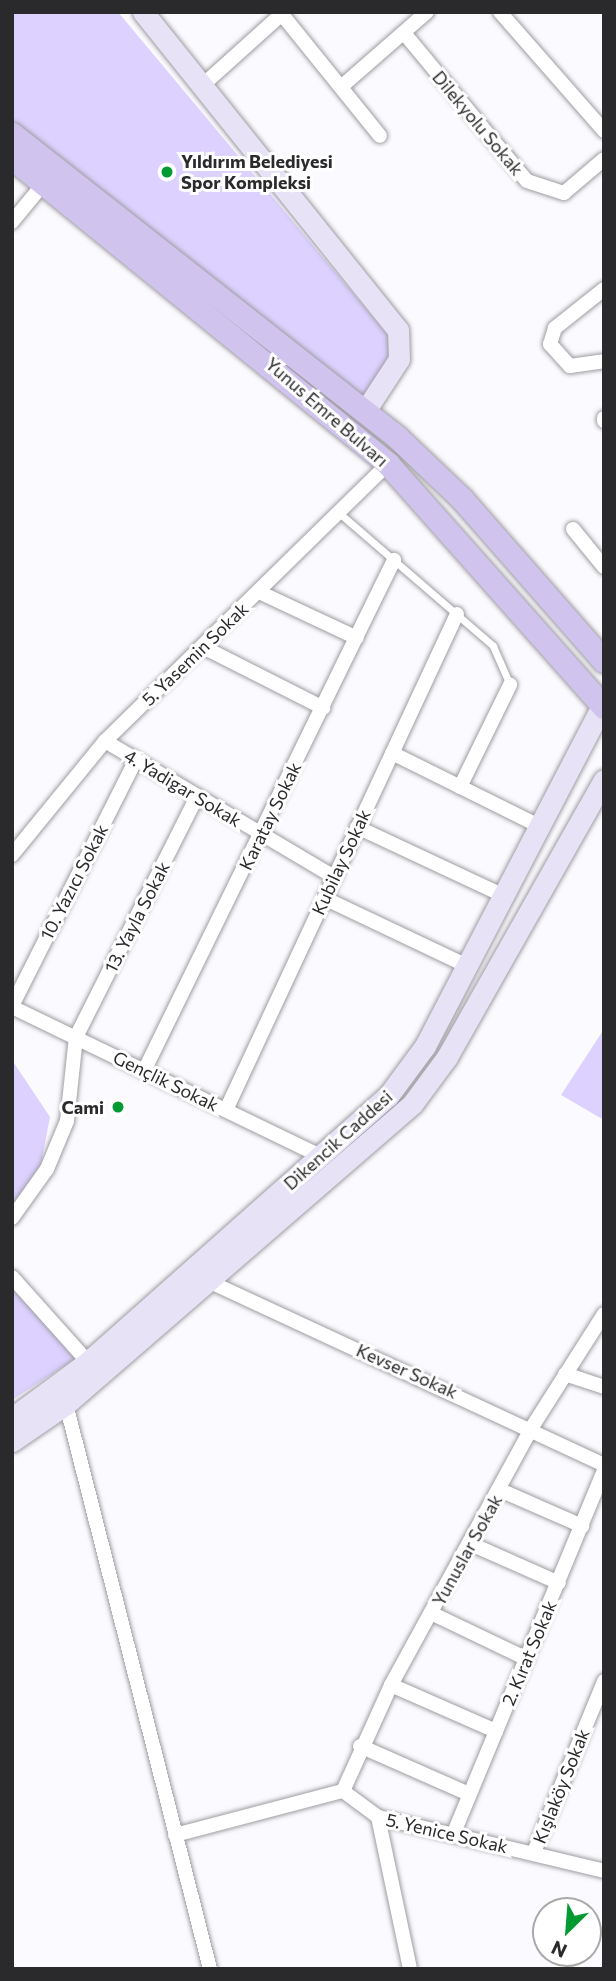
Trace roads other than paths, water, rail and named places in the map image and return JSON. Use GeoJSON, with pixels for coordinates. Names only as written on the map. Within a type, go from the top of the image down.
{"type":"FeatureCollection","features":[{"type":"Feature","properties":{"kind":"main road"},"geometry":{"type":"LineString","coordinates":[[144,12],[205,84],[398,330],[399,359],[365,411]]}},
{"type":"Feature","properties":{"kind":"main road","name":"Yunus Emre Bulvarı"},"geometry":{"type":"LineString","coordinates":[[12,134],[365,411],[462,499],[604,661]]}},
{"type":"Feature","properties":{"kind":"main road","name":"Yunus Emre Bulvarı"},"geometry":{"type":"LineString","coordinates":[[12,158],[388,464],[603,706]]}},
{"type":"Feature","properties":{"kind":"main road","name":"Dikencik Caddesi"},"geometry":{"type":"LineString","coordinates":[[12,1418],[88,1362],[320,1156],[411,1068],[500,894],[603,706]]}},
{"type":"Feature","properties":{"kind":"main road","name":"Dikencik Caddesi"},"geometry":{"type":"LineString","coordinates":[[12,1441],[66,1404],[430,1083],[604,779]]}},
{"type":"Feature","properties":{"kind":"street"},"geometry":{"type":"LineString","coordinates":[[341,87],[427,12]]}},
{"type":"Feature","properties":{"kind":"street"},"geometry":{"type":"LineString","coordinates":[[500,12],[604,131]]}},
{"type":"Feature","properties":{"kind":"street"},"geometry":{"type":"LineString","coordinates":[[205,84],[282,13],[380,136]]}},
{"type":"Feature","properties":{"kind":"street","name":"Dilekyolu Sokak"},"geometry":{"type":"LineString","coordinates":[[404,33],[509,165],[544,191],[564,193],[604,159]]}},
{"type":"Feature","properties":{"kind":"street"},"geometry":{"type":"LineString","coordinates":[[12,222],[44,183]]}},
{"type":"Feature","properties":{"kind":"street"},"geometry":{"type":"LineString","coordinates":[[604,289],[555,328],[550,344],[570,366],[604,361]]}},
{"type":"Feature","properties":{"kind":"street","name":"5. Yasemin Sokak"},"geometry":{"type":"LineString","coordinates":[[12,855],[106,741],[388,464]]}},
{"type":"Feature","properties":{"kind":"street"},"geometry":{"type":"LineString","coordinates":[[573,528],[604,567]]}},
{"type":"Feature","properties":{"kind":"street","name":"Karatay Sokak"},"geometry":{"type":"LineString","coordinates":[[144,1071],[394,560]]}},
{"type":"Feature","properties":{"kind":"street"},"geometry":{"type":"LineString","coordinates":[[259,592],[357,638]]}},
{"type":"Feature","properties":{"kind":"street","name":"Kubilay Sokak"},"geometry":{"type":"LineString","coordinates":[[226,1110],[457,614]]}},
{"type":"Feature","properties":{"kind":"street"},"geometry":{"type":"LineString","coordinates":[[202,647],[323,708]]}},
{"type":"Feature","properties":{"kind":"street"},"geometry":{"type":"LineString","coordinates":[[460,787],[510,685]]}},
{"type":"Feature","properties":{"kind":"street","name":"4. Yadigar Sokak"},"geometry":{"type":"LineString","coordinates":[[106,741],[334,877]]}},
{"type":"Feature","properties":{"kind":"street"},"geometry":{"type":"LineString","coordinates":[[392,752],[537,825]]}},
{"type":"Feature","properties":{"kind":"street","name":"10. Yazıcı Sokak"},"geometry":{"type":"LineString","coordinates":[[12,1006],[136,759]]}},
{"type":"Feature","properties":{"kind":"street","name":"13. Yayla Sokak"},"geometry":{"type":"LineString","coordinates":[[76,1037],[197,796]]}},
{"type":"Feature","properties":{"kind":"street"},"geometry":{"type":"LineString","coordinates":[[357,827],[500,894]]}},
{"type":"Feature","properties":{"kind":"street"},"geometry":{"type":"LineString","coordinates":[[324,898],[465,965]]}},
{"type":"Feature","properties":{"kind":"street","name":"Gençlik Sokak"},"geometry":{"type":"LineString","coordinates":[[12,1006],[320,1156]]}},
{"type":"Feature","properties":{"kind":"street"},"geometry":{"type":"LineString","coordinates":[[12,1218],[47,1169],[67,1121],[76,1037]]}},
{"type":"Feature","properties":{"kind":"street"},"geometry":{"type":"LineString","coordinates":[[12,1277],[88,1362]]}},
{"type":"Feature","properties":{"kind":"street","name":"Kevser Sokak"},"geometry":{"type":"LineString","coordinates":[[208,1281],[532,1427],[604,1465]]}},
{"type":"Feature","properties":{"kind":"street","name":"Yunuslar Sokak"},"geometry":{"type":"LineString","coordinates":[[343,1791],[360,1746],[391,1685],[433,1614],[532,1427],[604,1314]]}},
{"type":"Feature","properties":{"kind":"street"},"geometry":{"type":"LineString","coordinates":[[565,1374],[604,1387]]}},
{"type":"Feature","properties":{"kind":"street"},"geometry":{"type":"LineString","coordinates":[[66,1404],[209,1969]]}},
{"type":"Feature","properties":{"kind":"street","name":"2. Kırat Sokak"},"geometry":{"type":"LineString","coordinates":[[453,1835],[604,1471]]}},
{"type":"Feature","properties":{"kind":"street"},"geometry":{"type":"LineString","coordinates":[[500,1490],[582,1526]]}},
{"type":"Feature","properties":{"kind":"street"},"geometry":{"type":"LineString","coordinates":[[471,1544],[559,1583]]}},
{"type":"Feature","properties":{"kind":"street"},"geometry":{"type":"LineString","coordinates":[[433,1614],[527,1659]]}},
{"type":"Feature","properties":{"kind":"street","name":"Kışlaköy Sokak"},"geometry":{"type":"LineString","coordinates":[[534,1852],[604,1681]]}},
{"type":"Feature","properties":{"kind":"street"},"geometry":{"type":"LineString","coordinates":[[391,1685],[496,1731]]}},
{"type":"Feature","properties":{"kind":"street"},"geometry":{"type":"LineString","coordinates":[[360,1746],[469,1794]]}},
{"type":"Feature","properties":{"kind":"street"},"geometry":{"type":"LineString","coordinates":[[175,1835],[343,1791]]}},
{"type":"Feature","properties":{"kind":"street","name":"5. Yenice Sokak"},"geometry":{"type":"LineString","coordinates":[[343,1791],[378,1817],[534,1852],[604,1871]]}},
{"type":"Feature","properties":{"kind":"street"},"geometry":{"type":"LineString","coordinates":[[378,1817],[410,1969]]}},
{"type":"Feature","properties":{"kind":"lane"},"geometry":{"type":"LineString","coordinates":[[338,512],[493,646],[510,685]]}},
{"type":"Feature","properties":{"kind":"place","name":"Yıldırım Belediyesi Spor Kompleksi"},"geometry":{"type":"Point","coordinates":[167,172]}},
{"type":"Feature","properties":{"kind":"place","name":"Cami"},"geometry":{"type":"Point","coordinates":[118,1107]}}]}
